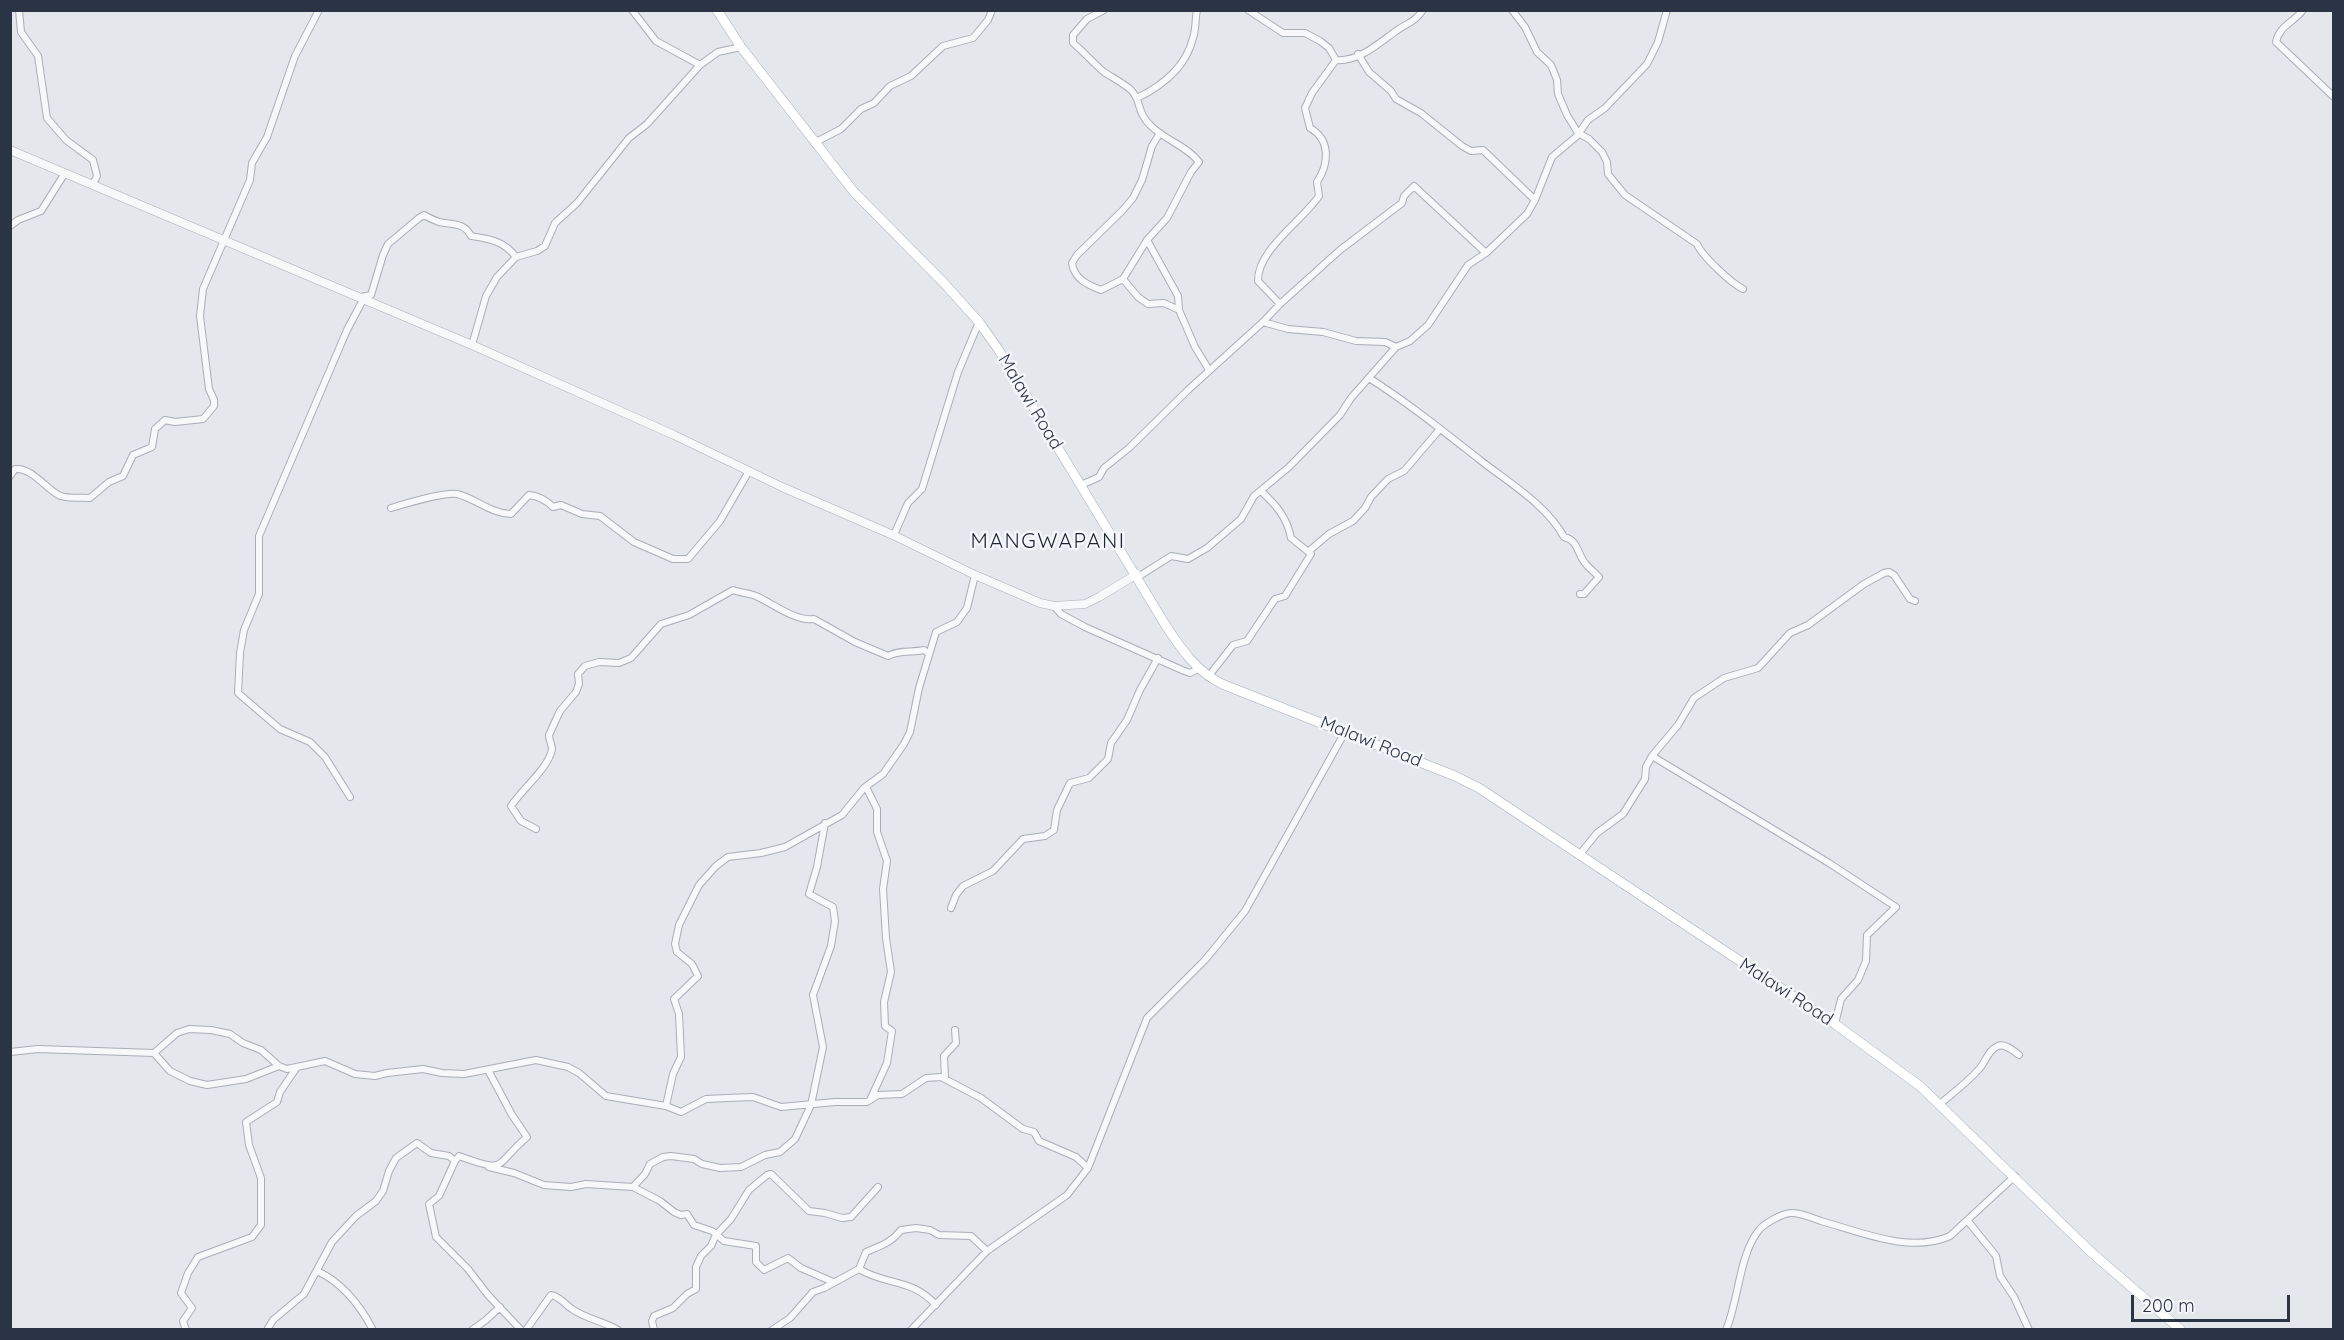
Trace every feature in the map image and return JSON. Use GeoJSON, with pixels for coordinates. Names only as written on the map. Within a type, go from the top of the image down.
{"type":"FeatureCollection","features":[{"type":"Feature","properties":{"kind":"main road","name":"Malawi Road"},"geometry":{"type":"LineString","coordinates":[[717,10],[741,47],[854,192],[979,322],[998,349],[1166,626],[1198,669],[1222,684],[1455,776],[1479,788],[1835,1024],[1920,1086],[2091,1252],[2181,1329]]}},
{"type":"Feature","properties":{"kind":"street"},"geometry":{"type":"LineString","coordinates":[[19,10],[21,32],[38,57],[46,98],[47,118],[66,140],[93,160],[97,176],[93,184]]}},
{"type":"Feature","properties":{"kind":"street"},"geometry":{"type":"LineString","coordinates":[[10,476],[15,470],[20,469],[46,484],[61,497],[90,498],[109,482],[123,476],[133,455],[152,447],[155,429],[165,420],[175,422],[203,418],[214,406],[209,389],[200,316],[203,289],[250,180],[252,163],[267,137],[296,57],[319,10]]}},
{"type":"Feature","properties":{"kind":"street"},"geometry":{"type":"LineString","coordinates":[[632,10],[656,41],[700,65]]}},
{"type":"Feature","properties":{"kind":"street"},"geometry":{"type":"LineString","coordinates":[[814,143],[841,129],[861,109],[874,103],[890,86],[911,76],[943,46],[973,38],[988,20],[992,10]]}},
{"type":"Feature","properties":{"kind":"street"},"geometry":{"type":"LineString","coordinates":[[1104,10],[1078,27],[1072,41],[1099,67],[1130,89],[1137,98],[1141,116],[1160,133],[1192,154],[1199,162],[1167,218],[1147,240],[1123,279],[1101,290],[1088,285],[1076,275],[1072,263],[1077,255],[1133,198],[1142,180],[1152,146],[1160,133]]}},
{"type":"Feature","properties":{"kind":"street"},"geometry":{"type":"LineString","coordinates":[[1137,98],[1167,80],[1188,54],[1194,34],[1197,10]]}},
{"type":"Feature","properties":{"kind":"street"},"geometry":{"type":"LineString","coordinates":[[1248,10],[1282,33],[1305,33],[1320,41],[1329,48],[1336,60]]}},
{"type":"Feature","properties":{"kind":"street"},"geometry":{"type":"LineString","coordinates":[[1336,60],[1351,59],[1358,54],[1372,50],[1398,30],[1414,22],[1423,10]]}},
{"type":"Feature","properties":{"kind":"street"},"geometry":{"type":"LineString","coordinates":[[1512,10],[1525,27],[1537,52],[1551,65],[1563,108],[1578,133],[1589,139],[1602,152],[1607,162],[1608,174],[1625,195],[1697,244],[1700,252],[1735,285],[1743,289]]}},
{"type":"Feature","properties":{"kind":"street"},"geometry":{"type":"LineString","coordinates":[[10,150],[363,297],[674,435],[1040,603],[1054,606],[1085,604],[1171,556],[1188,559],[1207,548],[1241,519],[1254,496],[1289,467],[1340,415],[1351,398],[1396,347],[1420,333],[1428,325],[1468,265],[1486,252],[1527,214],[1536,200],[1552,157],[1578,133],[1588,120],[1605,108],[1647,64],[1658,42],[1667,10]]}},
{"type":"Feature","properties":{"kind":"street"},"geometry":{"type":"LineString","coordinates":[[2303,10],[2277,35],[2276,42],[2334,97]]}},
{"type":"Feature","properties":{"kind":"street"},"geometry":{"type":"LineString","coordinates":[[472,345],[486,297],[497,277],[516,257],[537,251],[545,246],[555,223],[577,203],[630,138],[646,124],[700,65],[718,52],[741,47]]}},
{"type":"Feature","properties":{"kind":"street"},"geometry":{"type":"LineString","coordinates":[[1358,54],[1369,72],[1391,91],[1396,99],[1421,113],[1462,146],[1472,151],[1483,150],[1536,200]]}},
{"type":"Feature","properties":{"kind":"street"},"geometry":{"type":"LineString","coordinates":[[1280,304],[1258,281],[1258,272],[1264,257],[1319,196],[1317,182],[1323,173],[1326,149],[1321,134],[1310,128],[1305,108],[1312,93],[1336,60]]}},
{"type":"Feature","properties":{"kind":"street"},"geometry":{"type":"LineString","coordinates":[[10,226],[18,220],[41,211],[65,173]]}},
{"type":"Feature","properties":{"kind":"street"},"geometry":{"type":"LineString","coordinates":[[1081,485],[1099,477],[1104,468],[1130,448],[1280,304],[1340,250],[1402,202],[1404,196],[1414,186],[1486,252]]}},
{"type":"Feature","properties":{"kind":"street"},"geometry":{"type":"LineString","coordinates":[[363,297],[371,295],[388,244],[424,215],[437,222],[463,226],[467,228],[471,236],[488,238],[509,248],[516,257]]}},
{"type":"Feature","properties":{"kind":"street"},"geometry":{"type":"LineString","coordinates":[[1147,240],[1178,296],[1179,310],[1195,347],[1209,370]]}},
{"type":"Feature","properties":{"kind":"street"},"geometry":{"type":"LineString","coordinates":[[1123,279],[1138,297],[1148,304],[1164,303],[1179,310]]}},
{"type":"Feature","properties":{"kind":"street"},"geometry":{"type":"LineString","coordinates":[[350,798],[325,758],[310,742],[280,729],[238,693],[240,652],[244,630],[259,594],[259,536],[363,297]]}},
{"type":"Feature","properties":{"kind":"street"},"geometry":{"type":"LineString","coordinates":[[894,535],[908,504],[922,489],[958,372],[979,322]]}},
{"type":"Feature","properties":{"kind":"street"},"geometry":{"type":"LineString","coordinates":[[1263,322],[1288,329],[1323,332],[1356,341],[1385,342],[1396,347]]}},
{"type":"Feature","properties":{"kind":"street"},"geometry":{"type":"LineString","coordinates":[[1369,378],[1384,386],[1390,393],[1498,472],[1520,492],[1529,496],[1549,516],[1564,537],[1569,538],[1580,550],[1583,561],[1599,577],[1584,594],[1580,594]]}},
{"type":"Feature","properties":{"kind":"street"},"geometry":{"type":"LineString","coordinates":[[1309,551],[1329,534],[1353,521],[1388,479],[1404,471],[1440,429]]}},
{"type":"Feature","properties":{"kind":"street"},"geometry":{"type":"LineString","coordinates":[[391,508],[441,495],[457,494],[501,513],[511,514],[523,500],[533,495],[547,501],[553,507],[561,505],[582,514],[600,516],[634,543],[673,559],[687,559],[720,521],[749,471]]}},
{"type":"Feature","properties":{"kind":"street"},"geometry":{"type":"LineString","coordinates":[[1261,491],[1282,513],[1296,545],[1309,551]]}},
{"type":"Feature","properties":{"kind":"street"},"geometry":{"type":"LineString","coordinates":[[1208,677],[1233,645],[1247,641],[1275,599],[1285,596],[1311,554],[1309,551]]}},
{"type":"Feature","properties":{"kind":"street"},"geometry":{"type":"LineString","coordinates":[[1580,854],[1597,833],[1623,814],[1645,779],[1646,767],[1652,756],[1678,725],[1694,698],[1724,678],[1758,668],[1784,638],[1808,625],[1864,584],[1884,573],[1894,575],[1910,599],[1915,601]]}},
{"type":"Feature","properties":{"kind":"street"},"geometry":{"type":"LineString","coordinates":[[666,1106],[673,1074],[681,1057],[679,1014],[674,999],[698,976],[692,964],[677,952],[675,944],[679,925],[692,895],[706,876],[728,856],[761,853],[784,847],[842,815],[866,787],[883,774],[904,744],[914,722],[919,688],[936,632],[957,622],[967,608],[975,575]]}},
{"type":"Feature","properties":{"kind":"street"},"geometry":{"type":"LineString","coordinates":[[536,829],[521,821],[512,806],[522,790],[546,763],[552,746],[549,735],[560,711],[579,687],[580,670],[590,664],[619,663],[631,658],[661,624],[689,615],[733,590],[755,595],[767,603],[807,620],[814,619],[855,642],[888,656],[900,650],[915,652],[924,650],[929,654]]}},
{"type":"Feature","properties":{"kind":"street"},"geometry":{"type":"LineString","coordinates":[[1054,606],[1061,614],[1085,627],[1190,673],[1198,669]]}},
{"type":"Feature","properties":{"kind":"street"},"geometry":{"type":"LineString","coordinates":[[951,908],[963,886],[993,871],[1023,839],[1045,836],[1053,830],[1057,810],[1070,783],[1089,778],[1108,759],[1111,743],[1127,720],[1158,658]]}},
{"type":"Feature","properties":{"kind":"street"},"geometry":{"type":"LineString","coordinates":[[911,1329],[987,1251],[1067,1196],[1088,1168],[1147,1018],[1205,960],[1245,911],[1345,732]]}},
{"type":"Feature","properties":{"kind":"street"},"geometry":{"type":"LineString","coordinates":[[1652,756],[1829,863],[1896,908],[1867,935],[1866,961],[1858,980],[1841,999],[1835,1024]]}},
{"type":"Feature","properties":{"kind":"street"},"geometry":{"type":"LineString","coordinates":[[866,787],[877,809],[877,832],[887,861],[883,889],[891,972],[884,1002],[885,1026],[892,1031],[887,1063],[871,1099]]}},
{"type":"Feature","properties":{"kind":"street"},"geometry":{"type":"LineString","coordinates":[[633,1187],[645,1174],[650,1164],[663,1157],[694,1159],[702,1164],[720,1168],[741,1167],[765,1155],[780,1152],[795,1139],[811,1105],[823,1047],[813,995],[831,946],[835,921],[833,908],[809,894],[825,824]]}},
{"type":"Feature","properties":{"kind":"street"},"geometry":{"type":"LineString","coordinates":[[10,1052],[38,1049],[154,1053],[177,1033],[189,1029],[212,1030],[230,1034],[243,1043],[261,1050],[279,1066],[287,1069],[326,1061],[356,1074],[375,1076],[423,1069],[464,1074],[536,1060],[573,1070],[606,1096],[666,1106],[681,1112],[706,1099],[753,1097],[781,1107],[835,1102],[867,1102],[878,1095],[902,1094],[926,1078],[941,1077],[981,1098],[1023,1129],[1034,1132],[1039,1141],[1076,1157],[1088,1168]]}},
{"type":"Feature","properties":{"kind":"street"},"geometry":{"type":"LineString","coordinates":[[945,1078],[944,1056],[956,1044],[955,1030]]}},
{"type":"Feature","properties":{"kind":"street"},"geometry":{"type":"LineString","coordinates":[[1940,1104],[1968,1083],[1988,1054],[1997,1046],[2004,1046],[2019,1055]]}},
{"type":"Feature","properties":{"kind":"street"},"geometry":{"type":"LineString","coordinates":[[154,1053],[170,1071],[190,1081],[207,1084],[246,1079],[279,1066]]}},
{"type":"Feature","properties":{"kind":"street"},"geometry":{"type":"LineString","coordinates":[[186,1329],[183,1321],[192,1308],[180,1293],[198,1257],[252,1236],[261,1225],[261,1178],[249,1145],[246,1122],[277,1102],[280,1092],[297,1067]]}},
{"type":"Feature","properties":{"kind":"street"},"geometry":{"type":"LineString","coordinates":[[488,1070],[512,1116],[527,1137],[513,1149],[503,1163],[489,1167]]}},
{"type":"Feature","properties":{"kind":"street"},"geometry":{"type":"LineString","coordinates":[[267,1329],[273,1320],[304,1294],[332,1242],[356,1216],[376,1202],[383,1191],[389,1170],[396,1158],[417,1143],[432,1153],[448,1156],[455,1161]]}},
{"type":"Feature","properties":{"kind":"street"},"geometry":{"type":"LineString","coordinates":[[521,1329],[436,1237],[429,1204],[439,1196],[459,1156],[544,1185],[571,1187],[586,1184],[633,1187],[660,1201],[674,1212],[681,1215],[685,1213],[694,1225],[724,1241],[756,1246],[756,1262],[764,1270],[788,1258],[801,1268],[833,1282]]}},
{"type":"Feature","properties":{"kind":"street"},"geometry":{"type":"LineString","coordinates":[[654,1329],[652,1320],[656,1316],[673,1308],[687,1294],[696,1289],[696,1267],[700,1256],[711,1246],[716,1235],[731,1219],[749,1190],[769,1174],[809,1211],[842,1218],[851,1217],[878,1187]]}},
{"type":"Feature","properties":{"kind":"street"},"geometry":{"type":"LineString","coordinates":[[1726,1329],[1735,1309],[1745,1256],[1760,1230],[1777,1217],[1792,1212],[1913,1244],[1936,1242],[1950,1236],[2015,1176]]}},
{"type":"Feature","properties":{"kind":"street"},"geometry":{"type":"LineString","coordinates":[[1967,1220],[1996,1256],[2000,1276],[2014,1297],[2029,1329]]}},
{"type":"Feature","properties":{"kind":"street"},"geometry":{"type":"LineString","coordinates":[[772,1329],[790,1318],[813,1292],[859,1269],[866,1252],[879,1249],[902,1230],[916,1228],[939,1234],[971,1236],[987,1251]]}},
{"type":"Feature","properties":{"kind":"street"},"geometry":{"type":"LineString","coordinates":[[859,1269],[884,1280],[910,1285],[925,1293],[936,1305]]}},
{"type":"Feature","properties":{"kind":"street"},"geometry":{"type":"LineString","coordinates":[[317,1271],[331,1278],[360,1306],[373,1329]]}},
{"type":"Feature","properties":{"kind":"street"},"geometry":{"type":"LineString","coordinates":[[526,1329],[551,1295],[561,1299],[581,1315],[618,1329]]}},
{"type":"Feature","properties":{"kind":"street"},"geometry":{"type":"LineString","coordinates":[[472,1329],[500,1308]]}},
{"type":"Feature","properties":{"kind":"district","name":"MANGWAPANI"},"geometry":{"type":"Point","coordinates":[1048,542]}}]}
